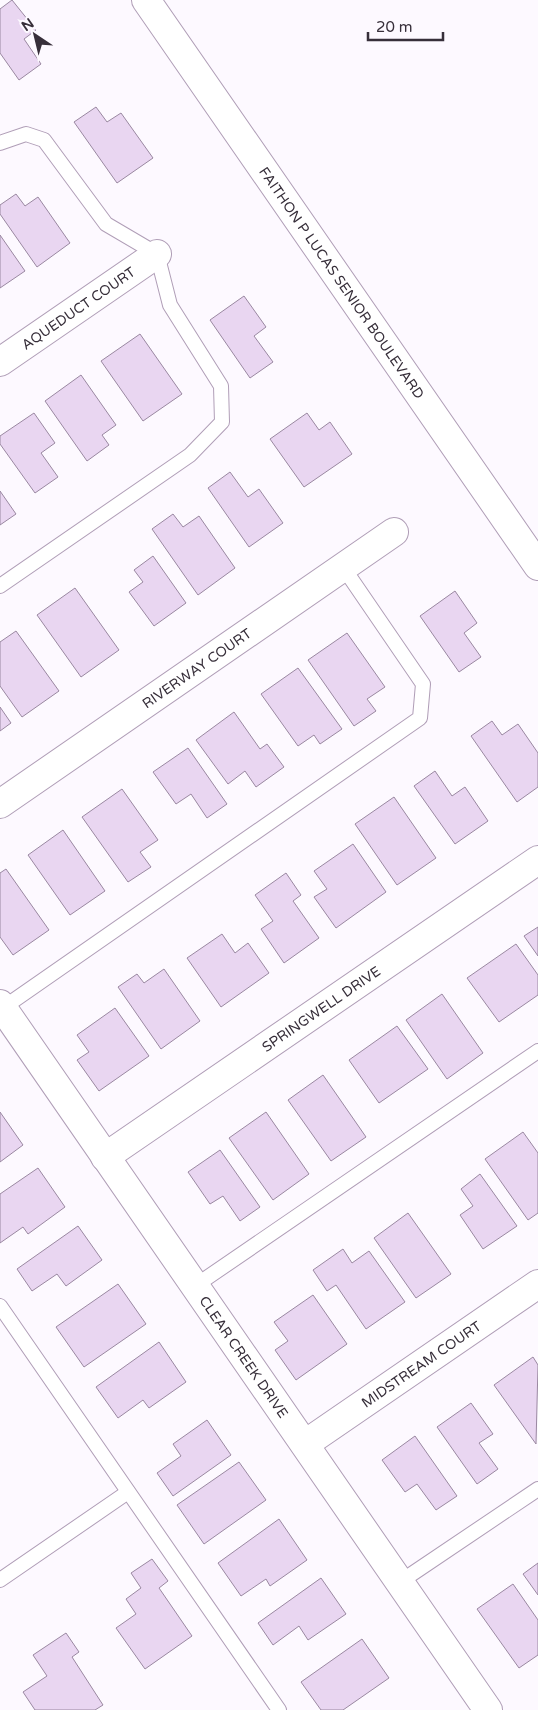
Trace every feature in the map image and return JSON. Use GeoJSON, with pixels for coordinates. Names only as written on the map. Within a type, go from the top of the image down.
{"type":"FeatureCollection","features":[{"type":"Feature","properties":{"kind":"street","name":"FAITHON P LUCAS SENIOR BOULEVARD"},"geometry":{"type":"LineString","coordinates":[[146,0],[538,566]]}},
{"type":"Feature","properties":{"kind":"street","name":"AQUEDUCT COURT"},"geometry":{"type":"LineString","coordinates":[[0,362],[157,254]]}},
{"type":"Feature","properties":{"kind":"street","name":"RIVERWAY COURT"},"geometry":{"type":"LineString","coordinates":[[0,804],[394,532]]}},
{"type":"Feature","properties":{"kind":"street","name":"SPRINGWELL DRIVE"},"geometry":{"type":"LineString","coordinates":[[106,1157],[538,860]]}},
{"type":"Feature","properties":{"kind":"street","name":"CLEAR CREEK DRIVE"},"geometry":{"type":"LineString","coordinates":[[1,1006],[488,1710]]}},
{"type":"Feature","properties":{"kind":"street","name":"MIDSTREAM COURT"},"geometry":{"type":"LineString","coordinates":[[305,1444],[538,1284]]}},
{"type":"Feature","properties":{"kind":"lane"},"geometry":{"type":"LineString","coordinates":[[0,143],[26,134],[44,140],[106,224],[157,254],[170,305],[221,386],[222,422],[190,455],[0,586]]}},
{"type":"Feature","properties":{"kind":"lane"},"geometry":{"type":"LineString","coordinates":[[1,1006],[420,718],[423,684],[344,567]]}},
{"type":"Feature","properties":{"kind":"lane"},"geometry":{"type":"LineString","coordinates":[[195,1286],[538,1051]]}},
{"type":"Feature","properties":{"kind":"lane"},"geometry":{"type":"LineString","coordinates":[[0,1306],[279,1710]]}},
{"type":"Feature","properties":{"kind":"lane"},"geometry":{"type":"LineString","coordinates":[[400,1582],[538,1489]]}},
{"type":"Feature","properties":{"kind":"lane"},"geometry":{"type":"LineString","coordinates":[[0,1580],[128,1492]]}},
{"type":"Feature","properties":{"kind":"building"},"geometry":{"type":"Polygon","coordinates":[[[12,0],[36,30],[24,39],[41,64],[19,80],[0,53],[0,9],[12,0]]]}},
{"type":"Feature","properties":{"kind":"building"},"geometry":{"type":"Polygon","coordinates":[[[96,107],[107,122],[121,113],[153,158],[117,183],[74,122],[96,107]]]}},
{"type":"Feature","properties":{"kind":"building"},"geometry":{"type":"Polygon","coordinates":[[[16,194],[25,206],[38,197],[70,243],[37,267],[0,214],[0,205],[16,194]]]}},
{"type":"Feature","properties":{"kind":"building"},"geometry":{"type":"Polygon","coordinates":[[[0,235],[25,271],[0,288],[0,235]]]}},
{"type":"Feature","properties":{"kind":"building"},"geometry":{"type":"Polygon","coordinates":[[[244,296],[266,327],[254,336],[273,362],[250,378],[210,320],[244,296]]]}},
{"type":"Feature","properties":{"kind":"building"},"geometry":{"type":"Polygon","coordinates":[[[140,334],[182,394],[143,421],[101,361],[140,334]]]}},
{"type":"Feature","properties":{"kind":"building"},"geometry":{"type":"Polygon","coordinates":[[[81,375],[116,425],[102,435],[109,445],[87,461],[45,401],[81,375]]]}},
{"type":"Feature","properties":{"kind":"building"},"geometry":{"type":"Polygon","coordinates":[[[34,413],[55,443],[41,453],[58,477],[35,493],[0,444],[0,436],[34,413]]]}},
{"type":"Feature","properties":{"kind":"building"},"geometry":{"type":"Polygon","coordinates":[[[307,413],[319,430],[330,422],[352,454],[304,487],[270,439],[307,413]]]}},
{"type":"Feature","properties":{"kind":"building"},"geometry":{"type":"Polygon","coordinates":[[[230,472],[248,497],[259,489],[283,523],[249,547],[208,488],[230,472]]]}},
{"type":"Feature","properties":{"kind":"building"},"geometry":{"type":"Polygon","coordinates":[[[0,491],[16,514],[0,525],[0,491]]]}},
{"type":"Feature","properties":{"kind":"building"},"geometry":{"type":"Polygon","coordinates":[[[173,514],[183,527],[199,516],[235,568],[198,595],[152,529],[173,514]]]}},
{"type":"Feature","properties":{"kind":"building"},"geometry":{"type":"Polygon","coordinates":[[[153,556],[186,603],[154,626],[129,592],[143,582],[134,570],[153,556]]]}},
{"type":"Feature","properties":{"kind":"building"},"geometry":{"type":"Polygon","coordinates":[[[75,588],[119,650],[81,677],[37,615],[75,588]]]}},
{"type":"Feature","properties":{"kind":"building"},"geometry":{"type":"Polygon","coordinates":[[[455,591],[477,623],[464,633],[481,657],[459,672],[420,616],[455,591]]]}},
{"type":"Feature","properties":{"kind":"building"},"geometry":{"type":"Polygon","coordinates":[[[16,631],[59,691],[22,717],[0,686],[0,642],[16,631]]]}},
{"type":"Feature","properties":{"kind":"building"},"geometry":{"type":"Polygon","coordinates":[[[347,633],[385,687],[367,699],[376,711],[354,726],[308,660],[347,633]]]}},
{"type":"Feature","properties":{"kind":"building"},"geometry":{"type":"Polygon","coordinates":[[[298,668],[342,729],[320,744],[314,735],[298,746],[261,694],[298,668]]]}},
{"type":"Feature","properties":{"kind":"building"},"geometry":{"type":"Polygon","coordinates":[[[0,707],[11,723],[0,731],[0,707]]]}},
{"type":"Feature","properties":{"kind":"building"},"geometry":{"type":"Polygon","coordinates":[[[234,712],[260,749],[267,744],[284,767],[256,787],[245,771],[228,784],[196,740],[234,712]]]}},
{"type":"Feature","properties":{"kind":"building"},"geometry":{"type":"Polygon","coordinates":[[[492,721],[502,735],[518,724],[538,753],[538,787],[517,802],[471,736],[492,721]]]}},
{"type":"Feature","properties":{"kind":"building"},"geometry":{"type":"Polygon","coordinates":[[[188,748],[227,804],[207,818],[191,794],[176,804],[153,772],[188,748]]]}},
{"type":"Feature","properties":{"kind":"building"},"geometry":{"type":"Polygon","coordinates":[[[435,771],[452,796],[465,787],[488,821],[455,844],[414,786],[435,771]]]}},
{"type":"Feature","properties":{"kind":"building"},"geometry":{"type":"Polygon","coordinates":[[[122,789],[158,840],[140,852],[151,867],[128,882],[82,817],[122,789]]]}},
{"type":"Feature","properties":{"kind":"building"},"geometry":{"type":"Polygon","coordinates":[[[394,797],[436,858],[397,885],[355,824],[394,797]]]}},
{"type":"Feature","properties":{"kind":"building"},"geometry":{"type":"Polygon","coordinates":[[[63,830],[105,891],[70,915],[28,855],[63,830]]]}},
{"type":"Feature","properties":{"kind":"building"},"geometry":{"type":"Polygon","coordinates":[[[353,844],[386,892],[336,928],[314,897],[327,889],[314,871],[353,844]]]}},
{"type":"Feature","properties":{"kind":"building"},"geometry":{"type":"Polygon","coordinates":[[[6,869],[49,930],[13,955],[0,937],[0,873],[6,869]]]}},
{"type":"Feature","properties":{"kind":"building"},"geometry":{"type":"Polygon","coordinates":[[[286,873],[301,895],[293,901],[319,938],[284,963],[261,929],[273,921],[255,895],[286,873]]]}},
{"type":"Feature","properties":{"kind":"building"},"geometry":{"type":"Polygon","coordinates":[[[538,927],[538,956],[524,936],[538,927]]]}},
{"type":"Feature","properties":{"kind":"building"},"geometry":{"type":"Polygon","coordinates":[[[222,934],[235,953],[248,943],[269,973],[221,1007],[187,958],[222,934]]]}},
{"type":"Feature","properties":{"kind":"building"},"geometry":{"type":"Polygon","coordinates":[[[516,944],[538,975],[538,995],[499,1022],[467,978],[516,944]]]}},
{"type":"Feature","properties":{"kind":"building"},"geometry":{"type":"Polygon","coordinates":[[[164,969],[200,1021],[161,1049],[118,987],[137,974],[144,983],[164,969]]]}},
{"type":"Feature","properties":{"kind":"building"},"geometry":{"type":"Polygon","coordinates":[[[442,994],[483,1053],[447,1079],[406,1020],[442,994]]]}},
{"type":"Feature","properties":{"kind":"building"},"geometry":{"type":"Polygon","coordinates":[[[115,1008],[149,1056],[99,1091],[77,1060],[89,1052],[77,1035],[115,1008]]]}},
{"type":"Feature","properties":{"kind":"building"},"geometry":{"type":"Polygon","coordinates":[[[397,1026],[428,1069],[379,1103],[349,1060],[397,1026]]]}},
{"type":"Feature","properties":{"kind":"building"},"geometry":{"type":"Polygon","coordinates":[[[323,1075],[366,1137],[331,1161],[288,1100],[323,1075]]]}},
{"type":"Feature","properties":{"kind":"building"},"geometry":{"type":"Polygon","coordinates":[[[0,1112],[23,1145],[0,1162],[0,1112]]]}},
{"type":"Feature","properties":{"kind":"building"},"geometry":{"type":"Polygon","coordinates":[[[266,1112],[309,1174],[273,1200],[229,1138],[266,1112]]]}},
{"type":"Feature","properties":{"kind":"building"},"geometry":{"type":"Polygon","coordinates":[[[523,1132],[538,1153],[538,1213],[528,1220],[485,1159],[523,1132]]]}},
{"type":"Feature","properties":{"kind":"building"},"geometry":{"type":"Polygon","coordinates":[[[220,1150],[260,1207],[240,1221],[223,1196],[210,1204],[188,1172],[220,1150]]]}},
{"type":"Feature","properties":{"kind":"building"},"geometry":{"type":"Polygon","coordinates":[[[38,1168],[65,1207],[28,1234],[23,1227],[0,1243],[0,1194],[38,1168]]]}},
{"type":"Feature","properties":{"kind":"building"},"geometry":{"type":"Polygon","coordinates":[[[480,1174],[517,1226],[483,1249],[460,1215],[473,1206],[461,1189],[480,1174]]]}},
{"type":"Feature","properties":{"kind":"building"},"geometry":{"type":"Polygon","coordinates":[[[408,1213],[451,1274],[416,1298],[374,1238],[408,1213]]]}},
{"type":"Feature","properties":{"kind":"building"},"geometry":{"type":"Polygon","coordinates":[[[78,1226],[102,1260],[66,1286],[57,1274],[32,1291],[17,1269],[78,1226]]]}},
{"type":"Feature","properties":{"kind":"building"},"geometry":{"type":"Polygon","coordinates":[[[343,1249],[352,1263],[369,1251],[405,1302],[366,1329],[336,1285],[327,1291],[313,1270],[343,1249]]]}},
{"type":"Feature","properties":{"kind":"building"},"geometry":{"type":"Polygon","coordinates":[[[118,1284],[146,1324],[84,1367],[56,1327],[118,1284]]]}},
{"type":"Feature","properties":{"kind":"building"},"geometry":{"type":"Polygon","coordinates":[[[313,1295],[347,1344],[296,1380],[275,1350],[288,1341],[274,1322],[313,1295]]]}},
{"type":"Feature","properties":{"kind":"building"},"geometry":{"type":"Polygon","coordinates":[[[159,1342],[186,1382],[149,1408],[143,1400],[118,1418],[96,1387],[159,1342]]]}},
{"type":"Feature","properties":{"kind":"building"},"geometry":{"type":"Polygon","coordinates":[[[533,1357],[538,1365],[536,1444],[494,1385],[533,1357]]]}},
{"type":"Feature","properties":{"kind":"building"},"geometry":{"type":"Polygon","coordinates":[[[471,1403],[493,1434],[479,1443],[498,1469],[477,1484],[437,1427],[471,1403]]]}},
{"type":"Feature","properties":{"kind":"building"},"geometry":{"type":"Polygon","coordinates":[[[207,1420],[231,1455],[173,1496],[157,1473],[181,1456],[173,1444],[207,1420]]]}},
{"type":"Feature","properties":{"kind":"building"},"geometry":{"type":"Polygon","coordinates":[[[415,1436],[457,1496],[436,1510],[417,1484],[405,1492],[382,1460],[415,1436]]]}},
{"type":"Feature","properties":{"kind":"building"},"geometry":{"type":"Polygon","coordinates":[[[239,1462],[266,1500],[204,1544],[177,1505],[239,1462]]]}},
{"type":"Feature","properties":{"kind":"building"},"geometry":{"type":"Polygon","coordinates":[[[279,1519],[307,1560],[270,1586],[266,1579],[241,1596],[218,1563],[279,1519]]]}},
{"type":"Feature","properties":{"kind":"building"},"geometry":{"type":"Polygon","coordinates":[[[152,1559],[168,1581],[159,1588],[192,1636],[145,1669],[116,1628],[136,1614],[126,1599],[141,1588],[131,1573],[152,1559]]]}},
{"type":"Feature","properties":{"kind":"building"},"geometry":{"type":"Polygon","coordinates":[[[538,1563],[538,1595],[523,1574],[538,1563]]]}},
{"type":"Feature","properties":{"kind":"building"},"geometry":{"type":"Polygon","coordinates":[[[321,1578],[346,1614],[308,1640],[299,1626],[273,1645],[258,1623],[321,1578]]]}},
{"type":"Feature","properties":{"kind":"building"},"geometry":{"type":"Polygon","coordinates":[[[513,1584],[538,1620],[538,1655],[519,1668],[477,1609],[513,1584]]]}},
{"type":"Feature","properties":{"kind":"building"},"geometry":{"type":"Polygon","coordinates":[[[66,1633],[79,1652],[72,1657],[103,1705],[95,1710],[35,1710],[23,1692],[47,1676],[33,1655],[66,1633]]]}},
{"type":"Feature","properties":{"kind":"building"},"geometry":{"type":"Polygon","coordinates":[[[362,1639],[389,1678],[343,1710],[321,1710],[301,1682],[362,1639]]]}}]}
